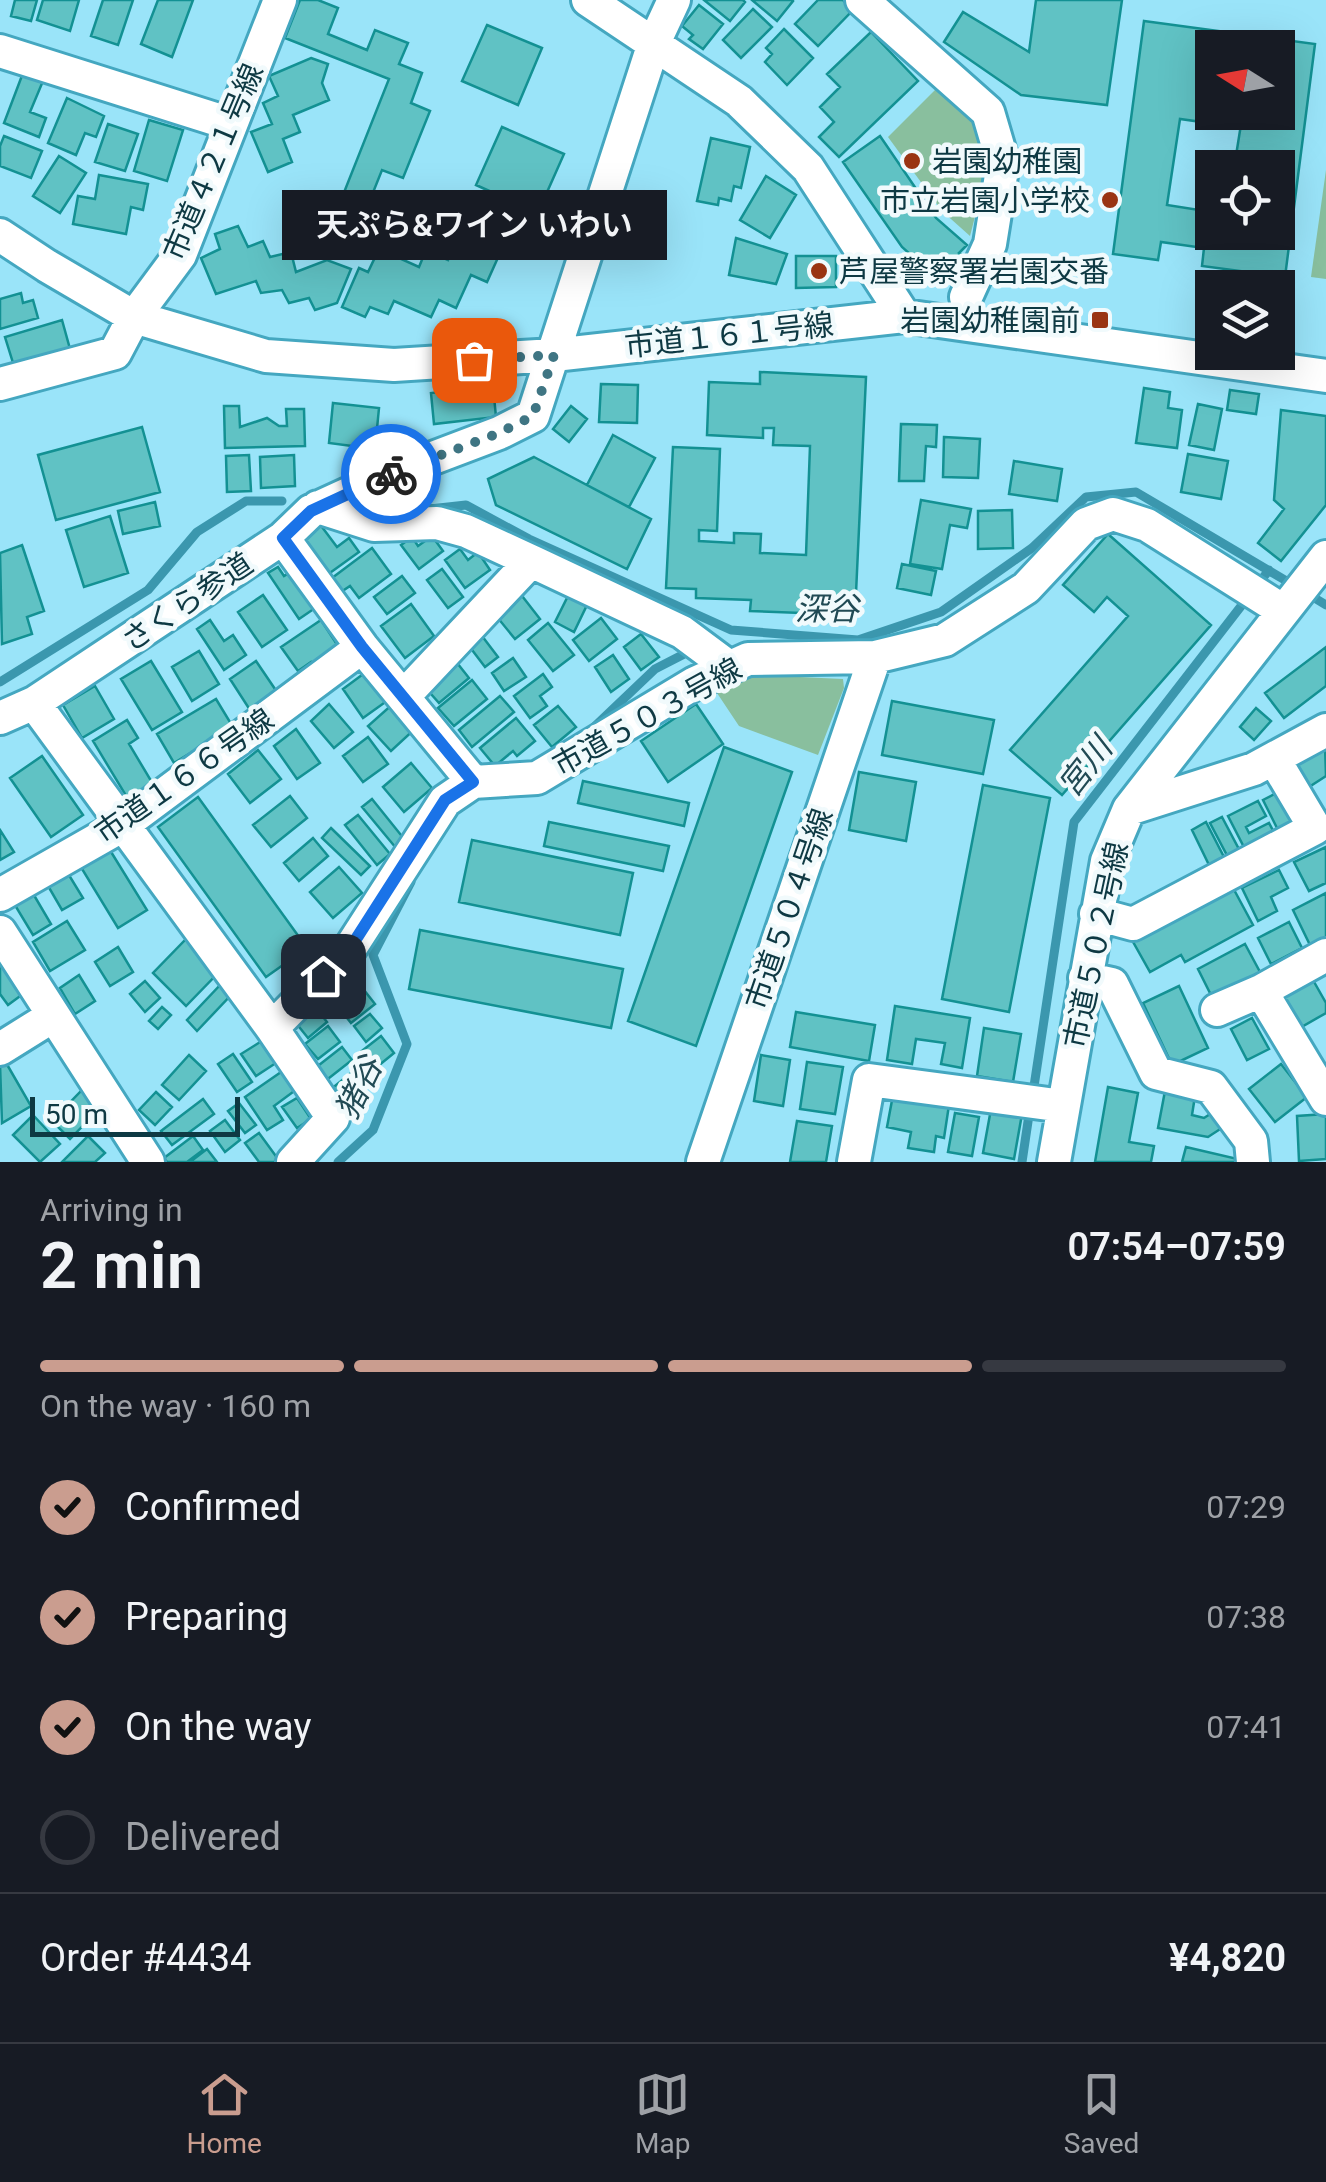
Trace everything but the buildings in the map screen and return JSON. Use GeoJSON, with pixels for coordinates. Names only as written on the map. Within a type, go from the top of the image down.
{"type":"FeatureCollection","features":[{"type":"Feature","properties":{"kind":"street","name":"市道４２１号線"},"geometry":{"type":"LineString","coordinates":[[0,384],[115,354],[134,317],[180,254],[280,0]]}},
{"type":"Feature","properties":{"kind":"street"},"geometry":{"type":"LineString","coordinates":[[588,0],[739,101],[808,168],[904,316]]}},
{"type":"Feature","properties":{"kind":"street","name":"さくら参道"},"geometry":{"type":"LineString","coordinates":[[0,718],[34,704],[283,538],[318,508],[533,416],[654,42],[674,0]]}},
{"type":"Feature","properties":{"kind":"street"},"geometry":{"type":"LineString","coordinates":[[866,3],[988,112],[1004,163],[990,244],[966,297]]}},
{"type":"Feature","properties":{"kind":"street"},"geometry":{"type":"LineString","coordinates":[[0,51],[231,124]]}},
{"type":"Feature","properties":{"kind":"street","name":"市道１６１号線"},"geometry":{"type":"LineString","coordinates":[[0,234],[134,317],[266,356],[394,364],[554,355],[904,316],[1326,376]]}},
{"type":"Feature","properties":{"kind":"street"},"geometry":{"type":"LineString","coordinates":[[318,508],[374,525],[437,524],[466,531],[682,632],[730,667]]}},
{"type":"Feature","properties":{"kind":"street","name":"市道５０３号線"},"geometry":{"type":"LineString","coordinates":[[473,782],[537,778],[695,683],[748,659],[875,657],[945,640],[1026,588],[1086,524],[1113,514],[1147,524],[1280,605]]}},
{"type":"Feature","properties":{"kind":"street"},"geometry":{"type":"LineString","coordinates":[[272,1028],[349,950],[445,800],[473,782],[362,647],[283,538]]}},
{"type":"Feature","properties":{"kind":"street"},"geometry":{"type":"LineString","coordinates":[[403,697],[531,561]]}},
{"type":"Feature","properties":{"kind":"street","name":"市道５０２号線"},"geometry":{"type":"LineString","coordinates":[[1054,1162],[1041,1103],[1085,978],[1108,861],[1129,810],[1280,605],[1319,566]]}},
{"type":"Feature","properties":{"kind":"street","name":"市道１６６号線"},"geometry":{"type":"LineString","coordinates":[[0,895],[124,825],[362,647]]}},
{"type":"Feature","properties":{"kind":"street","name":"市道５０４号線"},"geometry":{"type":"LineString","coordinates":[[703,1162],[875,657]]}},
{"type":"Feature","properties":{"kind":"street"},"geometry":{"type":"LineString","coordinates":[[34,704],[334,1118],[294,1162]]}},
{"type":"Feature","properties":{"kind":"street"},"geometry":{"type":"LineString","coordinates":[[1129,810],[1254,769],[1326,730]]}},
{"type":"Feature","properties":{"kind":"street"},"geometry":{"type":"LineString","coordinates":[[1096,914],[1134,924],[1315,828],[1274,759]]}},
{"type":"Feature","properties":{"kind":"street"},"geometry":{"type":"LineString","coordinates":[[0,932],[148,1162]]}},
{"type":"Feature","properties":{"kind":"street"},"geometry":{"type":"LineString","coordinates":[[1218,1010],[1262,991],[1326,955]]}},
{"type":"Feature","properties":{"kind":"street"},"geometry":{"type":"LineString","coordinates":[[1085,978],[1112,984],[1156,1073],[1210,1087],[1251,1140],[1253,1162]]}},
{"type":"Feature","properties":{"kind":"street"},"geometry":{"type":"LineString","coordinates":[[1262,991],[1326,1099]]}},
{"type":"Feature","properties":{"kind":"street"},"geometry":{"type":"LineString","coordinates":[[0,1049],[53,1016]]}},
{"type":"Feature","properties":{"kind":"street"},"geometry":{"type":"LineString","coordinates":[[854,1162],[868,1080],[1041,1103]]}},
{"type":"Feature","properties":{"kind":"green space"},"geometry":{"type":"Polygon","coordinates":[[[937,88],[972,119],[986,174],[970,236],[942,211],[888,137],[937,88]]]}},
{"type":"Feature","properties":{"kind":"green space"},"geometry":{"type":"Polygon","coordinates":[[[1326,170],[1326,279],[1311,277],[1326,170]]]}},
{"type":"Feature","properties":{"kind":"green space"},"geometry":{"type":"Polygon","coordinates":[[[757,675],[843,679],[844,688],[818,755],[739,726],[717,693],[757,675]]]}},
{"type":"Feature","properties":{"kind":"waterway","name":"深谷"},"geometry":{"type":"LineString","coordinates":[[430,509],[466,505],[529,539],[731,630],[858,640],[941,612],[1032,548],[1086,497],[1136,492],[1295,586]]}},
{"type":"Feature","properties":{"kind":"waterway","name":"深谷"},"geometry":{"type":"LineString","coordinates":[[0,682],[148,590],[197,532],[246,501],[282,501]]}},
{"type":"Feature","properties":{"kind":"waterway","name":"宮川"},"geometry":{"type":"LineString","coordinates":[[1033,1093],[1074,822],[1269,570]]}},
{"type":"Feature","properties":{"kind":"waterway","name":"宮川"},"geometry":{"type":"LineString","coordinates":[[1308,594],[1326,605]]}},
{"type":"Feature","properties":{"kind":"waterway","name":"猪谷"},"geometry":{"type":"LineString","coordinates":[[592,729],[655,669],[692,650]]}},
{"type":"Feature","properties":{"kind":"waterway","name":"猪谷"},"geometry":{"type":"LineString","coordinates":[[338,1162],[373,1130],[407,1044],[373,955],[411,882]]}},
{"type":"Feature","properties":{"kind":"waterway","name":"宮川"},"geometry":{"type":"LineString","coordinates":[[1022,1162],[1030,1108]]}},
{"type":"Feature","properties":{"kind":"way so far"},"geometry":{"type":"LineString","coordinates":[[391,474],[533,416],[554,355],[474,360]]}},
{"type":"Feature","properties":{"kind":"place","name":"岩園幼稚園"},"geometry":{"type":"Point","coordinates":[912,161]}},
{"type":"Feature","properties":{"kind":"place","name":"市立岩園小学校"},"geometry":{"type":"Point","coordinates":[1110,200]}},
{"type":"Feature","properties":{"kind":"place","name":"芦屋警察署岩園交番"},"geometry":{"type":"Point","coordinates":[819,271]}},
{"type":"Feature","properties":{"kind":"place","name":"岩園幼稚園前"},"geometry":{"type":"Point","coordinates":[1100,320]}},
{"type":"Feature","properties":{"kind":"place","name":"天ぷら&ワイン いわい"},"geometry":{"type":"Point","coordinates":[474,360]}},
{"type":"Feature","properties":{"kind":"route"},"geometry":{"type":"LineString","coordinates":[[323,976],[349,950],[445,800],[473,782],[362,647],[283,538],[311,511],[391,474]]}}]}
